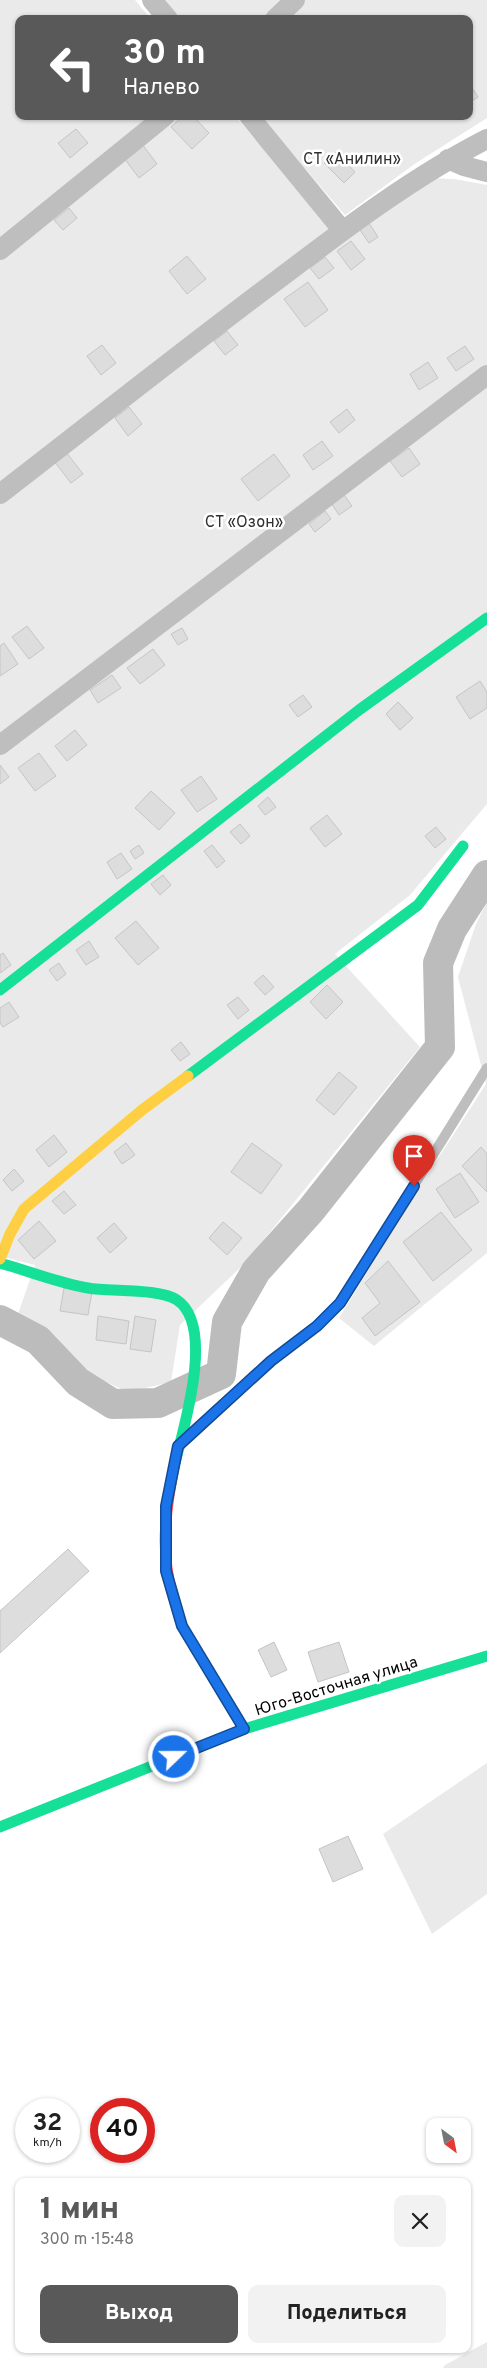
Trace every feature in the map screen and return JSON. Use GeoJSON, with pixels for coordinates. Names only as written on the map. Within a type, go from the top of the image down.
{"type":"FeatureCollection","features":[{"type":"Feature","properties":{"kind":"street"},"geometry":{"type":"LineString","coordinates":[[152,0],[165,15]]}},
{"type":"Feature","properties":{"kind":"street"},"geometry":{"type":"LineString","coordinates":[[279,15],[295,0]]}},
{"type":"Feature","properties":{"kind":"street"},"geometry":{"type":"LineString","coordinates":[[0,250],[160,120]]}},
{"type":"Feature","properties":{"kind":"street"},"geometry":{"type":"LineString","coordinates":[[252,120],[343,231]]}},
{"type":"Feature","properties":{"kind":"street"},"geometry":{"type":"LineString","coordinates":[[0,494],[343,231],[448,159],[487,139]]}},
{"type":"Feature","properties":{"kind":"street"},"geometry":{"type":"LineString","coordinates":[[448,159],[464,166],[487,172]]}},
{"type":"Feature","properties":{"kind":"street"},"geometry":{"type":"LineString","coordinates":[[0,746],[487,375]]}},
{"type":"Feature","properties":{"kind":"street"},"geometry":{"type":"LineString","coordinates":[[0,990],[359,710],[487,618]]}},
{"type":"Feature","properties":{"kind":"street"},"geometry":{"type":"LineString","coordinates":[[0,1259],[10,1234],[24,1208],[142,1110],[418,905],[463,846]]}},
{"type":"Feature","properties":{"kind":"street"},"geometry":{"type":"LineString","coordinates":[[0,1263],[87,1288],[157,1294],[177,1300],[189,1313],[196,1338],[195,1373],[166,1506],[166,1571],[182,1626],[244,1729]]}},
{"type":"Feature","properties":{"kind":"street","name":"Юго-Восточная улица"},"geometry":{"type":"LineString","coordinates":[[0,1826],[244,1729],[487,1656]]}},
{"type":"Feature","properties":{"kind":"lane"},"geometry":{"type":"LineString","coordinates":[[178,1446],[271,1361],[317,1326],[340,1303],[487,1068]]}},
{"type":"Feature","properties":{"kind":"green space","name":"СТ «Озон»"},"geometry":{"type":"Polygon","coordinates":[[[0,0],[135,0],[148,15],[15,15],[15,120],[238,120],[326,221],[346,238],[427,178],[454,179],[487,185],[487,804],[410,895],[335,954],[420,1047],[244,1264],[180,1325],[171,1382],[128,1392],[87,1373],[17,1317],[35,1265],[0,1256],[0,0]]]}},
{"type":"Feature","properties":{"kind":"green space","name":"СТ «Анилин»"},"geometry":{"type":"Polygon","coordinates":[[[165,0],[487,0],[487,118],[416,163],[345,215],[263,120],[473,120],[473,15],[177,15],[165,0]]]}},
{"type":"Feature","properties":{"kind":"green space"},"geometry":{"type":"Polygon","coordinates":[[[487,902],[487,1253],[374,1346],[339,1318],[486,1084],[458,977],[476,924],[487,902]]]}},
{"type":"Feature","properties":{"kind":"green space"},"geometry":{"type":"Polygon","coordinates":[[[487,1763],[487,1894],[432,1934],[383,1834],[487,1763]]]}},
{"type":"Feature","properties":{"kind":"green space"},"geometry":{"type":"Polygon","coordinates":[[[487,2342],[487,2368],[443,2368],[467,2353],[471,2353],[471,2351],[487,2342]]]}},
{"type":"Feature","properties":{"kind":"building"},"geometry":{"type":"Polygon","coordinates":[[[473,89],[478,97],[473,100],[473,89]]]}},
{"type":"Feature","properties":{"kind":"building"},"geometry":{"type":"Polygon","coordinates":[[[179,120],[197,120],[209,133],[192,149],[171,127],[179,120]]]}},
{"type":"Feature","properties":{"kind":"building"},"geometry":{"type":"Polygon","coordinates":[[[76,129],[88,143],[70,158],[58,143],[76,129]]]}},
{"type":"Feature","properties":{"kind":"building"},"geometry":{"type":"Polygon","coordinates":[[[142,144],[157,164],[139,178],[124,158],[142,144]]]}},
{"type":"Feature","properties":{"kind":"building"},"geometry":{"type":"Polygon","coordinates":[[[336,152],[355,172],[344,183],[324,163],[336,152]]]}},
{"type":"Feature","properties":{"kind":"building"},"geometry":{"type":"Polygon","coordinates":[[[69,208],[77,218],[63,230],[54,220],[69,208]]]}},
{"type":"Feature","properties":{"kind":"building"},"geometry":{"type":"Polygon","coordinates":[[[369,223],[378,237],[369,243],[360,230],[369,223]]]}},
{"type":"Feature","properties":{"kind":"building"},"geometry":{"type":"Polygon","coordinates":[[[351,241],[365,259],[351,270],[337,251],[351,241]]]}},
{"type":"Feature","properties":{"kind":"building"},"geometry":{"type":"Polygon","coordinates":[[[187,256],[206,279],[187,294],[169,271],[187,256]]]}},
{"type":"Feature","properties":{"kind":"building"},"geometry":{"type":"Polygon","coordinates":[[[325,257],[334,268],[319,279],[310,268],[325,257]]]}},
{"type":"Feature","properties":{"kind":"building"},"geometry":{"type":"Polygon","coordinates":[[[308,282],[328,310],[305,327],[284,299],[308,282]]]}},
{"type":"Feature","properties":{"kind":"building"},"geometry":{"type":"Polygon","coordinates":[[[227,331],[238,345],[225,355],[214,341],[227,331]]]}},
{"type":"Feature","properties":{"kind":"building"},"geometry":{"type":"Polygon","coordinates":[[[102,345],[116,363],[101,375],[87,356],[102,345]]]}},
{"type":"Feature","properties":{"kind":"building"},"geometry":{"type":"Polygon","coordinates":[[[465,346],[474,359],[456,371],[447,358],[465,346]]]}},
{"type":"Feature","properties":{"kind":"building"},"geometry":{"type":"Polygon","coordinates":[[[428,362],[438,378],[419,390],[410,374],[428,362]]]}},
{"type":"Feature","properties":{"kind":"building"},"geometry":{"type":"Polygon","coordinates":[[[129,407],[142,424],[128,436],[115,418],[129,407]]]}},
{"type":"Feature","properties":{"kind":"building"},"geometry":{"type":"Polygon","coordinates":[[[347,409],[355,420],[339,433],[330,422],[347,409]]]}},
{"type":"Feature","properties":{"kind":"building"},"geometry":{"type":"Polygon","coordinates":[[[322,441],[333,456],[313,470],[303,455],[322,441]]]}},
{"type":"Feature","properties":{"kind":"building"},"geometry":{"type":"Polygon","coordinates":[[[409,448],[420,464],[402,477],[390,461],[409,448]]]}},
{"type":"Feature","properties":{"kind":"building"},"geometry":{"type":"Polygon","coordinates":[[[66,452],[83,474],[71,483],[54,461],[66,452]]]}},
{"type":"Feature","properties":{"kind":"building"},"geometry":{"type":"Polygon","coordinates":[[[274,454],[290,476],[258,501],[241,479],[274,454]]]}},
{"type":"Feature","properties":{"kind":"building"},"geometry":{"type":"Polygon","coordinates":[[[342,492],[352,506],[339,515],[329,500],[342,492]]]}},
{"type":"Feature","properties":{"kind":"building"},"geometry":{"type":"Polygon","coordinates":[[[325,511],[331,519],[315,532],[309,524],[325,511]]]}},
{"type":"Feature","properties":{"kind":"building"},"geometry":{"type":"Polygon","coordinates":[[[27,626],[44,648],[29,659],[12,637],[27,626]]]}},
{"type":"Feature","properties":{"kind":"building"},"geometry":{"type":"Polygon","coordinates":[[[182,628],[188,639],[178,645],[171,634],[182,628]]]}},
{"type":"Feature","properties":{"kind":"building"},"geometry":{"type":"Polygon","coordinates":[[[4,643],[18,664],[0,676],[0,646],[4,643]]]}},
{"type":"Feature","properties":{"kind":"building"},"geometry":{"type":"Polygon","coordinates":[[[153,649],[165,665],[140,684],[127,668],[153,649]]]}},
{"type":"Feature","properties":{"kind":"building"},"geometry":{"type":"Polygon","coordinates":[[[112,675],[121,688],[98,703],[90,690],[112,675]]]}},
{"type":"Feature","properties":{"kind":"building"},"geometry":{"type":"Polygon","coordinates":[[[480,681],[487,692],[487,708],[470,719],[456,697],[480,681]]]}},
{"type":"Feature","properties":{"kind":"building"},"geometry":{"type":"Polygon","coordinates":[[[303,695],[312,707],[298,717],[289,705],[303,695]]]}},
{"type":"Feature","properties":{"kind":"building"},"geometry":{"type":"Polygon","coordinates":[[[398,702],[413,718],[400,730],[386,714],[398,702]]]}},
{"type":"Feature","properties":{"kind":"building"},"geometry":{"type":"Polygon","coordinates":[[[75,730],[87,745],[67,761],[55,746],[75,730]]]}},
{"type":"Feature","properties":{"kind":"building"},"geometry":{"type":"Polygon","coordinates":[[[39,753],[56,776],[35,791],[18,768],[39,753]]]}},
{"type":"Feature","properties":{"kind":"building"},"geometry":{"type":"Polygon","coordinates":[[[0,765],[9,777],[0,784],[0,765]]]}},
{"type":"Feature","properties":{"kind":"building"},"geometry":{"type":"Polygon","coordinates":[[[201,776],[217,799],[197,812],[181,790],[201,776]]]}},
{"type":"Feature","properties":{"kind":"building"},"geometry":{"type":"Polygon","coordinates":[[[151,791],[175,813],[159,830],[135,808],[151,791]]]}},
{"type":"Feature","properties":{"kind":"building"},"geometry":{"type":"Polygon","coordinates":[[[268,797],[276,807],[265,815],[258,806],[268,797]]]}},
{"type":"Feature","properties":{"kind":"building"},"geometry":{"type":"Polygon","coordinates":[[[327,815],[342,834],[325,847],[310,828],[327,815]]]}},
{"type":"Feature","properties":{"kind":"building"},"geometry":{"type":"Polygon","coordinates":[[[240,824],[250,836],[241,844],[230,832],[240,824]]]}},
{"type":"Feature","properties":{"kind":"building"},"geometry":{"type":"Polygon","coordinates":[[[436,827],[446,839],[435,848],[425,836],[436,827]]]}},
{"type":"Feature","properties":{"kind":"building"},"geometry":{"type":"Polygon","coordinates":[[[139,845],[144,853],[135,859],[130,851],[139,845]]]}},
{"type":"Feature","properties":{"kind":"building"},"geometry":{"type":"Polygon","coordinates":[[[212,845],[225,861],[217,868],[204,851],[212,845]]]}},
{"type":"Feature","properties":{"kind":"building"},"geometry":{"type":"Polygon","coordinates":[[[121,853],[132,869],[117,879],[107,862],[121,853]]]}},
{"type":"Feature","properties":{"kind":"building"},"geometry":{"type":"Polygon","coordinates":[[[163,875],[171,885],[160,895],[151,884],[163,875]]]}},
{"type":"Feature","properties":{"kind":"building"},"geometry":{"type":"Polygon","coordinates":[[[136,921],[159,948],[138,965],[115,938],[136,921]]]}},
{"type":"Feature","properties":{"kind":"building"},"geometry":{"type":"Polygon","coordinates":[[[89,941],[99,957],[86,965],[76,950],[89,941]]]}},
{"type":"Feature","properties":{"kind":"building"},"geometry":{"type":"Polygon","coordinates":[[[3,953],[11,965],[0,973],[0,955],[3,953]]]}},
{"type":"Feature","properties":{"kind":"building"},"geometry":{"type":"Polygon","coordinates":[[[59,963],[66,974],[57,981],[49,970],[59,963]]]}},
{"type":"Feature","properties":{"kind":"building"},"geometry":{"type":"Polygon","coordinates":[[[263,975],[274,987],[265,995],[254,983],[263,975]]]}},
{"type":"Feature","properties":{"kind":"building"},"geometry":{"type":"Polygon","coordinates":[[[327,985],[343,1002],[326,1019],[310,1002],[327,985]]]}},
{"type":"Feature","properties":{"kind":"building"},"geometry":{"type":"Polygon","coordinates":[[[238,997],[249,1010],[238,1019],[227,1005],[238,997]]]}},
{"type":"Feature","properties":{"kind":"building"},"geometry":{"type":"Polygon","coordinates":[[[9,1002],[19,1017],[3,1027],[0,1023],[0,1008],[9,1002]]]}},
{"type":"Feature","properties":{"kind":"building"},"geometry":{"type":"Polygon","coordinates":[[[181,1042],[190,1054],[180,1061],[171,1050],[181,1042]]]}},
{"type":"Feature","properties":{"kind":"building"},"geometry":{"type":"Polygon","coordinates":[[[339,1072],[357,1087],[334,1115],[316,1100],[339,1072]]]}},
{"type":"Feature","properties":{"kind":"building"},"geometry":{"type":"Polygon","coordinates":[[[54,1135],[67,1152],[49,1167],[36,1150],[54,1135]]]}},
{"type":"Feature","properties":{"kind":"building"},"geometry":{"type":"Polygon","coordinates":[[[126,1143],[135,1155],[122,1164],[114,1152],[126,1143]]]}},
{"type":"Feature","properties":{"kind":"building"},"geometry":{"type":"Polygon","coordinates":[[[252,1143],[282,1165],[261,1194],[231,1172],[252,1143]]]}},
{"type":"Feature","properties":{"kind":"building"},"geometry":{"type":"Polygon","coordinates":[[[481,1147],[487,1154],[487,1192],[462,1166],[481,1147]]]}},
{"type":"Feature","properties":{"kind":"building"},"geometry":{"type":"Polygon","coordinates":[[[14,1169],[24,1181],[12,1191],[3,1180],[14,1169]]]}},
{"type":"Feature","properties":{"kind":"building"},"geometry":{"type":"Polygon","coordinates":[[[460,1173],[479,1202],[455,1218],[436,1189],[460,1173]]]}},
{"type":"Feature","properties":{"kind":"building"},"geometry":{"type":"Polygon","coordinates":[[[64,1191],[76,1205],[64,1214],[52,1201],[64,1191]]]}},
{"type":"Feature","properties":{"kind":"building"},"geometry":{"type":"Polygon","coordinates":[[[441,1212],[472,1250],[433,1281],[403,1242],[441,1212]]]}},
{"type":"Feature","properties":{"kind":"building"},"geometry":{"type":"Polygon","coordinates":[[[39,1221],[56,1241],[34,1259],[18,1240],[39,1221]]]}},
{"type":"Feature","properties":{"kind":"building"},"geometry":{"type":"Polygon","coordinates":[[[223,1222],[242,1238],[227,1255],[209,1238],[223,1222]]]}},
{"type":"Feature","properties":{"kind":"building"},"geometry":{"type":"Polygon","coordinates":[[[114,1223],[127,1238],[110,1253],[97,1238],[114,1223]]]}},
{"type":"Feature","properties":{"kind":"building"},"geometry":{"type":"Polygon","coordinates":[[[388,1261],[420,1302],[375,1336],[362,1318],[380,1303],[365,1283],[388,1261]]]}},
{"type":"Feature","properties":{"kind":"building"},"geometry":{"type":"Polygon","coordinates":[[[64,1288],[92,1292],[88,1315],[60,1311],[64,1288]]]}},
{"type":"Feature","properties":{"kind":"building"},"geometry":{"type":"Polygon","coordinates":[[[98,1316],[129,1321],[126,1344],[96,1340],[98,1316]]]}},
{"type":"Feature","properties":{"kind":"building"},"geometry":{"type":"Polygon","coordinates":[[[135,1316],[156,1320],[151,1352],[130,1349],[135,1316]]]}},
{"type":"Feature","properties":{"kind":"building"},"geometry":{"type":"Polygon","coordinates":[[[68,1549],[89,1571],[0,1653],[0,1611],[68,1549]]]}},
{"type":"Feature","properties":{"kind":"building"},"geometry":{"type":"Polygon","coordinates":[[[274,1642],[287,1670],[271,1677],[258,1650],[274,1642]]]}},
{"type":"Feature","properties":{"kind":"building"},"geometry":{"type":"Polygon","coordinates":[[[339,1642],[349,1672],[318,1682],[308,1652],[339,1642]]]}},
{"type":"Feature","properties":{"kind":"building"},"geometry":{"type":"Polygon","coordinates":[[[348,1836],[363,1869],[333,1882],[319,1849],[348,1836]]]}},
{"type":"Feature","properties":{"kind":"waterway"},"geometry":{"type":"LineString","coordinates":[[0,1320],[38,1340],[78,1382],[113,1404],[158,1403],[221,1374],[227,1322],[256,1271],[311,1210],[440,1047],[438,963],[452,929],[487,875]]}},
{"type":"Feature","properties":{"kind":"traffic: fast"},"geometry":{"type":"LineString","coordinates":[[0,990],[359,710],[487,618]]}},
{"type":"Feature","properties":{"kind":"traffic: fast"},"geometry":{"type":"LineString","coordinates":[[188,1076],[418,905],[463,846]]}},
{"type":"Feature","properties":{"kind":"traffic: fast"},"geometry":{"type":"LineString","coordinates":[[0,1263],[77,1286],[147,1292],[169,1296],[177,1300],[188,1313],[194,1332],[196,1355],[189,1405],[174,1467]]}},
{"type":"Feature","properties":{"kind":"traffic: fast"},"geometry":{"type":"LineString","coordinates":[[0,1827],[244,1729],[487,1656]]}},
{"type":"Feature","properties":{"kind":"traffic: slow"},"geometry":{"type":"LineString","coordinates":[[0,1259],[10,1234],[24,1209],[142,1110],[188,1076]]}},
{"type":"Feature","properties":{"kind":"traffic: slow"},"geometry":{"type":"LineString","coordinates":[[172,1592],[182,1626],[244,1729]]}},
{"type":"Feature","properties":{"kind":"traffic: jam"},"geometry":{"type":"LineString","coordinates":[[172,1592],[168,1577],[165,1545],[167,1514],[174,1467]]}},
{"type":"Feature","properties":{"kind":"route"},"geometry":{"type":"LineString","coordinates":[[174,1757],[244,1729],[182,1626],[166,1571],[166,1506],[178,1446],[271,1361],[317,1326],[340,1303],[414,1186]]}}]}
